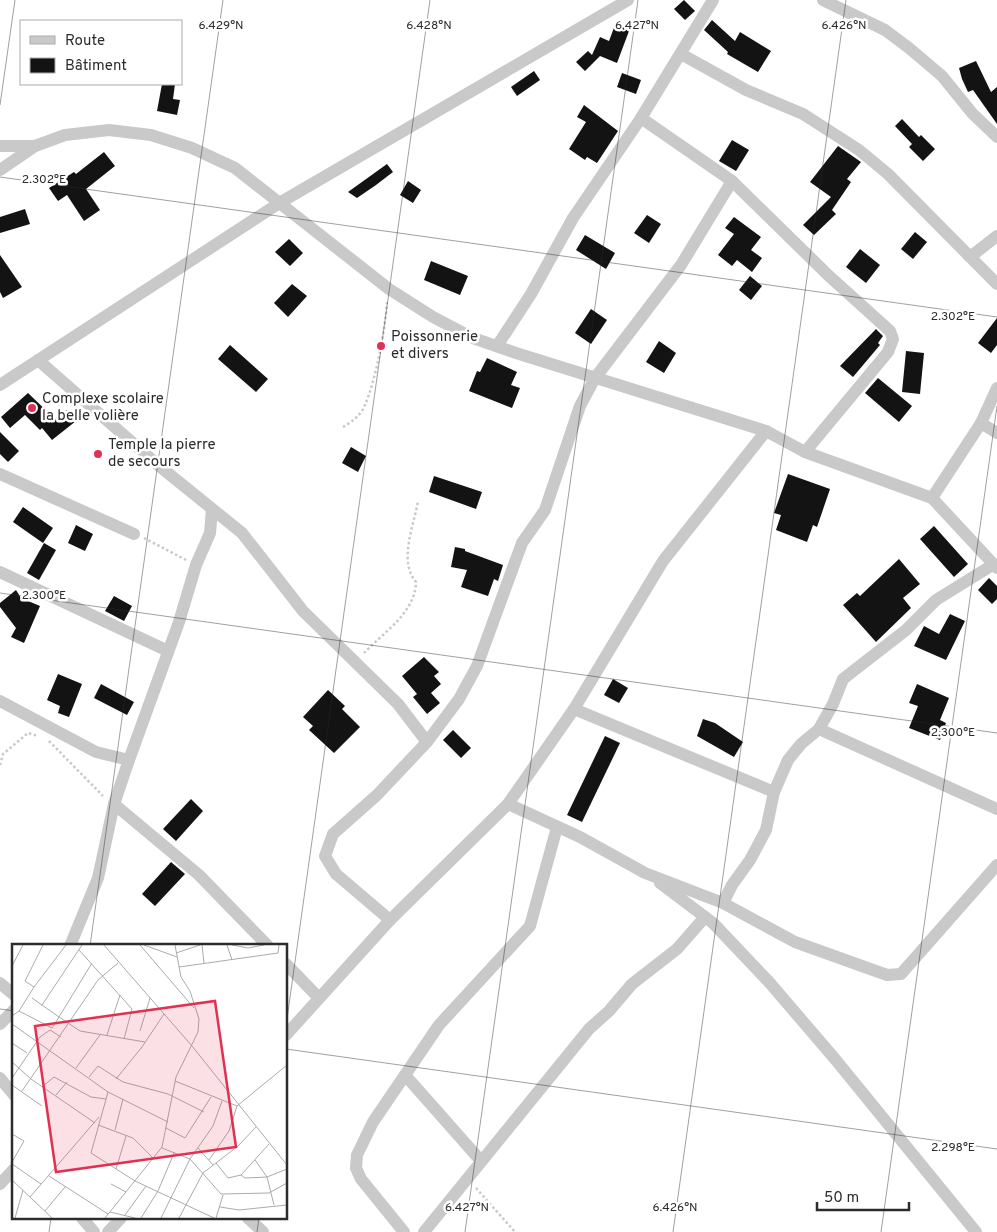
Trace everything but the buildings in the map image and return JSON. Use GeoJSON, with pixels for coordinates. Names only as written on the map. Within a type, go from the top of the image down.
{"type":"FeatureCollection","features":[{"type":"Feature","properties":{"kind":"street"},"geometry":{"type":"LineString","coordinates":[[0,385],[281,202],[628,0]]}},
{"type":"Feature","properties":{"kind":"street"},"geometry":{"type":"LineString","coordinates":[[497,346],[531,294],[573,218],[641,118],[713,0]]}},
{"type":"Feature","properties":{"kind":"street"},"geometry":{"type":"LineString","coordinates":[[823,0],[884,30],[909,48],[942,76],[972,114],[997,137]]}},
{"type":"Feature","properties":{"kind":"street"},"geometry":{"type":"LineString","coordinates":[[681,54],[746,90],[803,114],[837,134],[888,174],[997,284]]}},
{"type":"Feature","properties":{"kind":"street"},"geometry":{"type":"LineString","coordinates":[[641,118],[732,181],[829,276],[890,331],[894,340],[888,352],[805,452]]}},
{"type":"Feature","properties":{"kind":"street"},"geometry":{"type":"LineString","coordinates":[[0,170],[35,146],[65,135],[109,130],[151,134],[192,148],[235,168],[389,288],[433,317],[473,338],[766,431],[805,452],[932,498],[995,566],[936,600],[906,630],[843,679],[833,704],[819,729],[788,760],[774,792],[766,830],[723,903]]}},
{"type":"Feature","properties":{"kind":"street"},"geometry":{"type":"LineString","coordinates":[[0,146],[35,146]]}},
{"type":"Feature","properties":{"kind":"street"},"geometry":{"type":"LineString","coordinates":[[390,920],[336,874],[325,856],[326,848],[333,834],[377,795],[427,742],[459,699],[476,666],[522,543],[545,510],[569,432],[595,378],[681,265],[732,181]]}},
{"type":"Feature","properties":{"kind":"street"},"geometry":{"type":"LineString","coordinates":[[970,257],[997,236]]}},
{"type":"Feature","properties":{"kind":"street"},"geometry":{"type":"LineString","coordinates":[[38,360],[242,533],[308,617],[357,662],[398,704],[427,742]]}},
{"type":"Feature","properties":{"kind":"street"},"geometry":{"type":"LineString","coordinates":[[932,498],[981,423],[997,388]]}},
{"type":"Feature","properties":{"kind":"street"},"geometry":{"type":"LineString","coordinates":[[981,423],[997,433]]}},
{"type":"Feature","properties":{"kind":"street"},"geometry":{"type":"LineString","coordinates":[[288,1033],[390,920],[508,804],[574,709],[662,561],[766,431]]}},
{"type":"Feature","properties":{"kind":"street"},"geometry":{"type":"LineString","coordinates":[[0,474],[134,534]]}},
{"type":"Feature","properties":{"kind":"street"},"geometry":{"type":"LineString","coordinates":[[71,944],[98,878],[114,804],[196,565],[210,533],[212,509]]}},
{"type":"Feature","properties":{"kind":"street"},"geometry":{"type":"LineString","coordinates":[[0,572],[168,651]]}},
{"type":"Feature","properties":{"kind":"street"},"geometry":{"type":"LineString","coordinates":[[0,701],[96,752],[129,760]]}},
{"type":"Feature","properties":{"kind":"street"},"geometry":{"type":"LineString","coordinates":[[574,709],[774,792]]}},
{"type":"Feature","properties":{"kind":"street"},"geometry":{"type":"LineString","coordinates":[[819,729],[997,809]]}},
{"type":"Feature","properties":{"kind":"street"},"geometry":{"type":"LineString","coordinates":[[114,804],[199,875],[266,944]]}},
{"type":"Feature","properties":{"kind":"street"},"geometry":{"type":"LineString","coordinates":[[508,804],[557,826],[644,873],[705,917],[790,1005],[976,1232]]}},
{"type":"Feature","properties":{"kind":"street"},"geometry":{"type":"LineString","coordinates":[[404,1232],[361,1179],[356,1168],[357,1155],[373,1122],[439,1025],[530,926],[557,826]]}},
{"type":"Feature","properties":{"kind":"street"},"geometry":{"type":"LineString","coordinates":[[644,873],[723,903],[795,942],[887,975],[901,974],[997,865]]}},
{"type":"Feature","properties":{"kind":"street"},"geometry":{"type":"LineString","coordinates":[[424,1232],[589,1029],[609,1011],[632,984],[678,949],[705,917]]}},
{"type":"Feature","properties":{"kind":"street"},"geometry":{"type":"LineString","coordinates":[[288,966],[319,998]]}},
{"type":"Feature","properties":{"kind":"street"},"geometry":{"type":"LineString","coordinates":[[0,982],[12,993]]}},
{"type":"Feature","properties":{"kind":"street"},"geometry":{"type":"LineString","coordinates":[[0,1024],[12,1012]]}},
{"type":"Feature","properties":{"kind":"street"},"geometry":{"type":"LineString","coordinates":[[405,1075],[481,1160]]}},
{"type":"Feature","properties":{"kind":"street"},"geometry":{"type":"LineString","coordinates":[[0,1078],[12,1093]]}},
{"type":"Feature","properties":{"kind":"street"},"geometry":{"type":"LineString","coordinates":[[0,1184],[12,1170]]}},
{"type":"Feature","properties":{"kind":"street"},"geometry":{"type":"LineString","coordinates":[[84,1220],[94,1232]]}},
{"type":"Feature","properties":{"kind":"street"},"geometry":{"type":"LineString","coordinates":[[108,1232],[119,1220]]}},
{"type":"Feature","properties":{"kind":"street"},"geometry":{"type":"LineString","coordinates":[[250,1220],[262,1232]]}},
{"type":"Feature","properties":{"kind":"path"},"geometry":{"type":"LineString","coordinates":[[343,427],[353,421],[364,406],[385,326],[389,288]]}},
{"type":"Feature","properties":{"kind":"path"},"geometry":{"type":"LineString","coordinates":[[357,662],[394,625],[416,596],[416,582],[409,574],[407,561],[418,501]]}},
{"type":"Feature","properties":{"kind":"path"},"geometry":{"type":"LineString","coordinates":[[134,534],[196,565]]}},
{"type":"Feature","properties":{"kind":"path"},"geometry":{"type":"LineString","coordinates":[[0,765],[3,754],[28,733],[46,739],[114,804]]}},
{"type":"Feature","properties":{"kind":"path"},"geometry":{"type":"LineString","coordinates":[[467,1179],[515,1232]]}},
{"type":"Feature","properties":{"kind":"place","name":"Poissonnerie et divers"},"geometry":{"type":"Point","coordinates":[381,346]}},
{"type":"Feature","properties":{"kind":"place","name":"Complexe scolaire la belle volière"},"geometry":{"type":"Point","coordinates":[32,408]}},
{"type":"Feature","properties":{"kind":"place","name":"Temple la pierre de secours"},"geometry":{"type":"Point","coordinates":[98,454]}}]}
